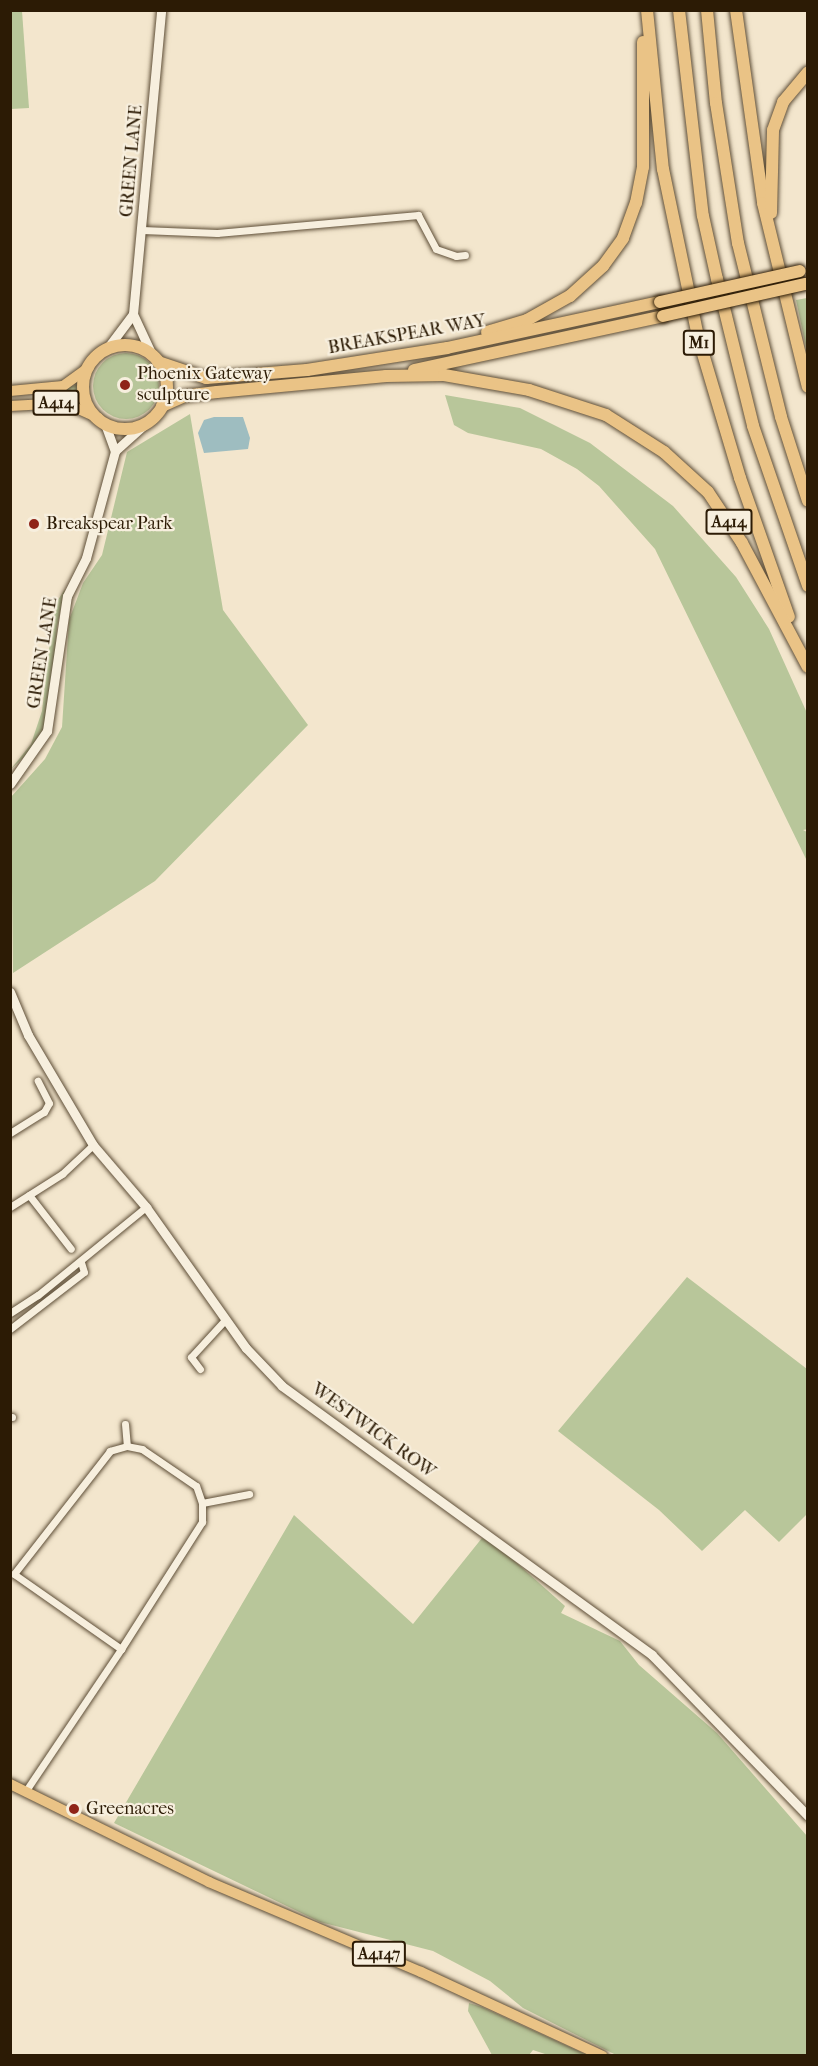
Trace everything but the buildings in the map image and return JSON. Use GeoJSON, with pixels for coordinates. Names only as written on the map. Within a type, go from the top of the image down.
{"type":"FeatureCollection","features":[{"type":"Feature","properties":{"kind":"highway","name":"M1"},"geometry":{"type":"LineString","coordinates":[[408,355],[537,315],[582,287],[615,251],[623,238],[636,203],[643,167],[645,10]]}},
{"type":"Feature","properties":{"kind":"highway","name":"M1"},"geometry":{"type":"LineString","coordinates":[[645,10],[663,169],[698,337],[743,488],[807,665]]}},
{"type":"Feature","properties":{"kind":"highway","name":"M1"},"geometry":{"type":"LineString","coordinates":[[679,10],[703,216],[717,279],[753,426],[807,586]]}},
{"type":"Feature","properties":{"kind":"highway"},"geometry":{"type":"LineString","coordinates":[[707,10],[716,103],[738,243],[780,417],[807,501]]}},
{"type":"Feature","properties":{"kind":"highway"},"geometry":{"type":"LineString","coordinates":[[736,10],[754,150],[776,265],[807,387]]}},
{"type":"Feature","properties":{"kind":"highway"},"geometry":{"type":"LineString","coordinates":[[776,265],[770,188],[773,130],[783,102],[807,72]]}},
{"type":"Feature","properties":{"kind":"highway","name":"BREAKSPEAR WAY"},"geometry":{"type":"LineString","coordinates":[[155,358],[190,375],[206,378],[308,370],[408,355],[804,270]]}},
{"type":"Feature","properties":{"kind":"highway","name":"M1"},"geometry":{"type":"LineString","coordinates":[[386,376],[806,284]]}},
{"type":"Feature","properties":{"kind":"highway"},"geometry":{"type":"LineString","coordinates":[[130,345],[155,358],[166,379],[162,406],[146,423],[118,428],[101,421],[85,400],[84,377],[88,367],[106,350],[130,345]]}},
{"type":"Feature","properties":{"kind":"highway","name":"A414"},"geometry":{"type":"LineString","coordinates":[[386,376],[444,375],[529,390],[606,415],[642,436],[684,469],[721,509],[807,665]]}},
{"type":"Feature","properties":{"kind":"highway","name":"BREAKSPEAR WAY"},"geometry":{"type":"LineString","coordinates":[[162,406],[186,396],[386,376]]}},
{"type":"Feature","properties":{"kind":"main road","name":"A414"},"geometry":{"type":"LineString","coordinates":[[10,391],[63,386],[88,367]]}},
{"type":"Feature","properties":{"kind":"main road","name":"A414"},"geometry":{"type":"LineString","coordinates":[[10,406],[65,403],[101,421]]}},
{"type":"Feature","properties":{"kind":"main road","name":"A4147"},"geometry":{"type":"LineString","coordinates":[[10,1784],[208,1882],[385,1956],[603,2055]]}},
{"type":"Feature","properties":{"kind":"street","name":"GREEN LANE"},"geometry":{"type":"LineString","coordinates":[[133,314],[161,10]]}},
{"type":"Feature","properties":{"kind":"street"},"geometry":{"type":"LineString","coordinates":[[142,230],[217,233],[418,215],[436,249],[456,256],[465,255]]}},
{"type":"Feature","properties":{"kind":"street"},"geometry":{"type":"LineString","coordinates":[[106,350],[133,314],[155,358]]}},
{"type":"Feature","properties":{"kind":"street"},"geometry":{"type":"LineString","coordinates":[[101,421],[116,451],[146,423]]}},
{"type":"Feature","properties":{"kind":"street","name":"GREEN LANE"},"geometry":{"type":"LineString","coordinates":[[10,784],[47,731],[67,596],[86,558],[116,451]]}},
{"type":"Feature","properties":{"kind":"street","name":"WESTWICK ROW"},"geometry":{"type":"LineString","coordinates":[[10,992],[28,1035],[93,1145],[146,1207],[225,1320],[282,1386],[652,1655],[807,1816]]}},
{"type":"Feature","properties":{"kind":"street"},"geometry":{"type":"LineString","coordinates":[[10,1133],[44,1112],[49,1103],[38,1081]]}},
{"type":"Feature","properties":{"kind":"street"},"geometry":{"type":"LineString","coordinates":[[10,1207],[62,1174],[93,1145]]}},
{"type":"Feature","properties":{"kind":"street"},"geometry":{"type":"LineString","coordinates":[[29,1195],[71,1249]]}},
{"type":"Feature","properties":{"kind":"street"},"geometry":{"type":"LineString","coordinates":[[10,1313],[81,1262],[146,1207]]}},
{"type":"Feature","properties":{"kind":"street"},"geometry":{"type":"LineString","coordinates":[[10,1329],[84,1272],[81,1262]]}},
{"type":"Feature","properties":{"kind":"street"},"geometry":{"type":"LineString","coordinates":[[38,1295],[43,1304]]}},
{"type":"Feature","properties":{"kind":"street"},"geometry":{"type":"LineString","coordinates":[[200,1369],[191,1357],[225,1320]]}},
{"type":"Feature","properties":{"kind":"street"},"geometry":{"type":"LineString","coordinates":[[125,1424],[127,1446]]}},
{"type":"Feature","properties":{"kind":"street"},"geometry":{"type":"LineString","coordinates":[[25,1792],[121,1649],[202,1522],[202,1503],[196,1486],[142,1449],[127,1446],[110,1451],[14,1574],[121,1649]]}},
{"type":"Feature","properties":{"kind":"street"},"geometry":{"type":"LineString","coordinates":[[202,1503],[249,1494]]}},
{"type":"Feature","properties":{"kind":"green space"},"geometry":{"type":"Polygon","coordinates":[[[10,11],[22,11],[29,108],[11,109],[10,11]]]}},
{"type":"Feature","properties":{"kind":"green space"},"geometry":{"type":"Polygon","coordinates":[[[808,298],[807,352],[796,300],[808,298]]]}},
{"type":"Feature","properties":{"kind":"green space"},"geometry":{"type":"Polygon","coordinates":[[[119,353],[133,353],[145,358],[154,367],[159,386],[157,399],[150,410],[133,419],[119,419],[107,414],[98,405],[93,393],[93,379],[98,367],[107,358],[119,353]]]}},
{"type":"Feature","properties":{"kind":"green space"},"geometry":{"type":"Polygon","coordinates":[[[80,384],[82,401],[49,398],[49,392],[80,384]]]}},
{"type":"Feature","properties":{"kind":"green space"},"geometry":{"type":"Polygon","coordinates":[[[445,395],[520,408],[590,443],[673,506],[736,577],[769,629],[807,713],[808,829],[803,830],[807,832],[807,861],[655,549],[599,486],[577,469],[541,449],[468,433],[454,425],[445,395]]]}},
{"type":"Feature","properties":{"kind":"green space"},"geometry":{"type":"Polygon","coordinates":[[[190,414],[223,610],[308,725],[155,881],[13,973],[11,797],[45,759],[62,727],[69,620],[83,583],[102,555],[127,452],[190,414]]]}},
{"type":"Feature","properties":{"kind":"green space"},"geometry":{"type":"Polygon","coordinates":[[[65,589],[57,627],[53,696],[45,725],[34,748],[11,769],[31,744],[42,711],[54,606],[65,589]]]}},
{"type":"Feature","properties":{"kind":"green space"},"geometry":{"type":"Polygon","coordinates":[[[687,1277],[807,1369],[807,1514],[779,1542],[745,1510],[702,1551],[659,1510],[558,1431],[687,1277]]]}},
{"type":"Feature","properties":{"kind":"green space"},"geometry":{"type":"Polygon","coordinates":[[[294,1515],[413,1624],[482,1538],[502,1550],[565,1606],[561,1613],[620,1641],[639,1665],[717,1733],[807,1836],[807,2055],[616,2055],[523,2008],[490,1981],[433,1951],[320,1922],[114,1823],[294,1515]]]}},
{"type":"Feature","properties":{"kind":"green space"},"geometry":{"type":"Polygon","coordinates":[[[469,2003],[587,2055],[548,2055],[533,2050],[529,2055],[492,2055],[468,2011],[469,2003]]]}},
{"type":"Feature","properties":{"kind":"water"},"geometry":{"type":"Polygon","coordinates":[[[214,417],[243,417],[250,438],[248,449],[204,453],[198,433],[204,420],[214,417]]]}},
{"type":"Feature","properties":{"kind":"place","name":"Phoenix Gateway sculpture"},"geometry":{"type":"Point","coordinates":[125,385]}},
{"type":"Feature","properties":{"kind":"place","name":"Breakspear Park"},"geometry":{"type":"Point","coordinates":[34,524]}},
{"type":"Feature","properties":{"kind":"place","name":"Greenacres"},"geometry":{"type":"Point","coordinates":[74,1809]}}]}
